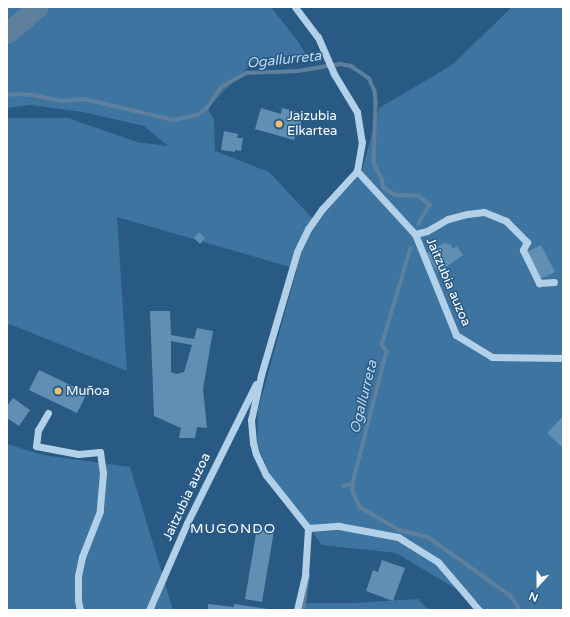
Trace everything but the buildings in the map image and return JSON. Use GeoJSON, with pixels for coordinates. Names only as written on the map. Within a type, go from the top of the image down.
{"type":"FeatureCollection","features":[{"type":"Feature","properties":{"kind":"street"},"geometry":{"type":"LineString","coordinates":[[295,7],[318,37],[341,85],[353,102],[360,122],[362,142],[357,171]]}},
{"type":"Feature","properties":{"kind":"street","name":"Jaitzubia auzoa"},"geometry":{"type":"LineString","coordinates":[[308,528],[266,475],[256,454],[253,443],[251,420],[261,375],[297,252],[308,229],[322,209],[357,171],[414,234],[456,335],[492,357],[563,358]]}},
{"type":"Feature","properties":{"kind":"street"},"geometry":{"type":"LineString","coordinates":[[414,234],[427,232],[448,219],[467,214],[484,212],[506,221],[527,242],[523,250],[539,283],[554,282]]}},
{"type":"Feature","properties":{"kind":"street","name":"Jaitzubia auzoa"},"geometry":{"type":"LineString","coordinates":[[149,610],[193,509],[261,375]]}},
{"type":"Feature","properties":{"kind":"street"},"geometry":{"type":"LineString","coordinates":[[48,413],[38,430],[36,446],[78,454],[100,452],[103,488],[100,511],[93,533],[82,557],[78,576],[78,600],[80,610]]}},
{"type":"Feature","properties":{"kind":"street"},"geometry":{"type":"LineString","coordinates":[[298,610],[305,575],[308,528],[339,526],[398,537],[438,562],[479,610]]}},
{"type":"Feature","properties":{"kind":"shaded area"},"geometry":{"type":"Polygon","coordinates":[[[7,7],[271,7],[297,40],[307,56],[254,61],[207,108],[214,119],[215,151],[269,172],[315,221],[361,174],[379,108],[452,65],[512,7],[563,7],[563,610],[483,610],[478,602],[396,553],[322,545],[272,478],[257,445],[258,410],[297,269],[117,217],[127,371],[9,324],[7,328],[7,118],[68,118],[137,142],[168,146],[144,126],[83,112],[31,105],[7,108],[7,7]]]}},
{"type":"Feature","properties":{"kind":"shaded area"},"geometry":{"type":"Polygon","coordinates":[[[7,444],[43,455],[130,467],[173,610],[7,610],[7,444]]]}},
{"type":"Feature","properties":{"kind":"shaded area"},"geometry":{"type":"Polygon","coordinates":[[[418,599],[429,610],[300,610],[301,603],[354,603],[418,599]]]}},
{"type":"Feature","properties":{"kind":"waterway"},"geometry":{"type":"LineString","coordinates":[[7,33],[38,7]]}},
{"type":"Feature","properties":{"kind":"waterway","name":"Ogallurreta"},"geometry":{"type":"LineString","coordinates":[[7,95],[33,95],[62,101],[84,99],[174,120],[197,115],[207,108],[221,87],[246,73],[298,71],[340,64],[351,66],[369,78],[375,91],[374,163],[382,179],[384,188],[396,195],[419,196],[430,205],[419,224]]}},
{"type":"Feature","properties":{"kind":"waterway","name":"Ogallurreta"},"geometry":{"type":"LineString","coordinates":[[411,248],[382,345],[387,351],[353,483],[353,492],[360,507],[399,530],[428,537],[511,596],[520,610]]}},
{"type":"Feature","properties":{"kind":"waterway","name":"Ogallurreta"},"geometry":{"type":"LineString","coordinates":[[343,486],[353,484]]}},
{"type":"Feature","properties":{"kind":"waterway","name":"Ogallurreta"},"geometry":{"type":"LineString","coordinates":[[303,610],[308,575]]}},
{"type":"Feature","properties":{"kind":"place","name":"Jaizubia Elkartea"},"geometry":{"type":"Point","coordinates":[279,124]}},
{"type":"Feature","properties":{"kind":"place","name":"Muñoa"},"geometry":{"type":"Point","coordinates":[58,391]}},
{"type":"Feature","properties":{"kind":"district","name":"MUGONDO"},"geometry":{"type":"Point","coordinates":[233,529]}}]}
